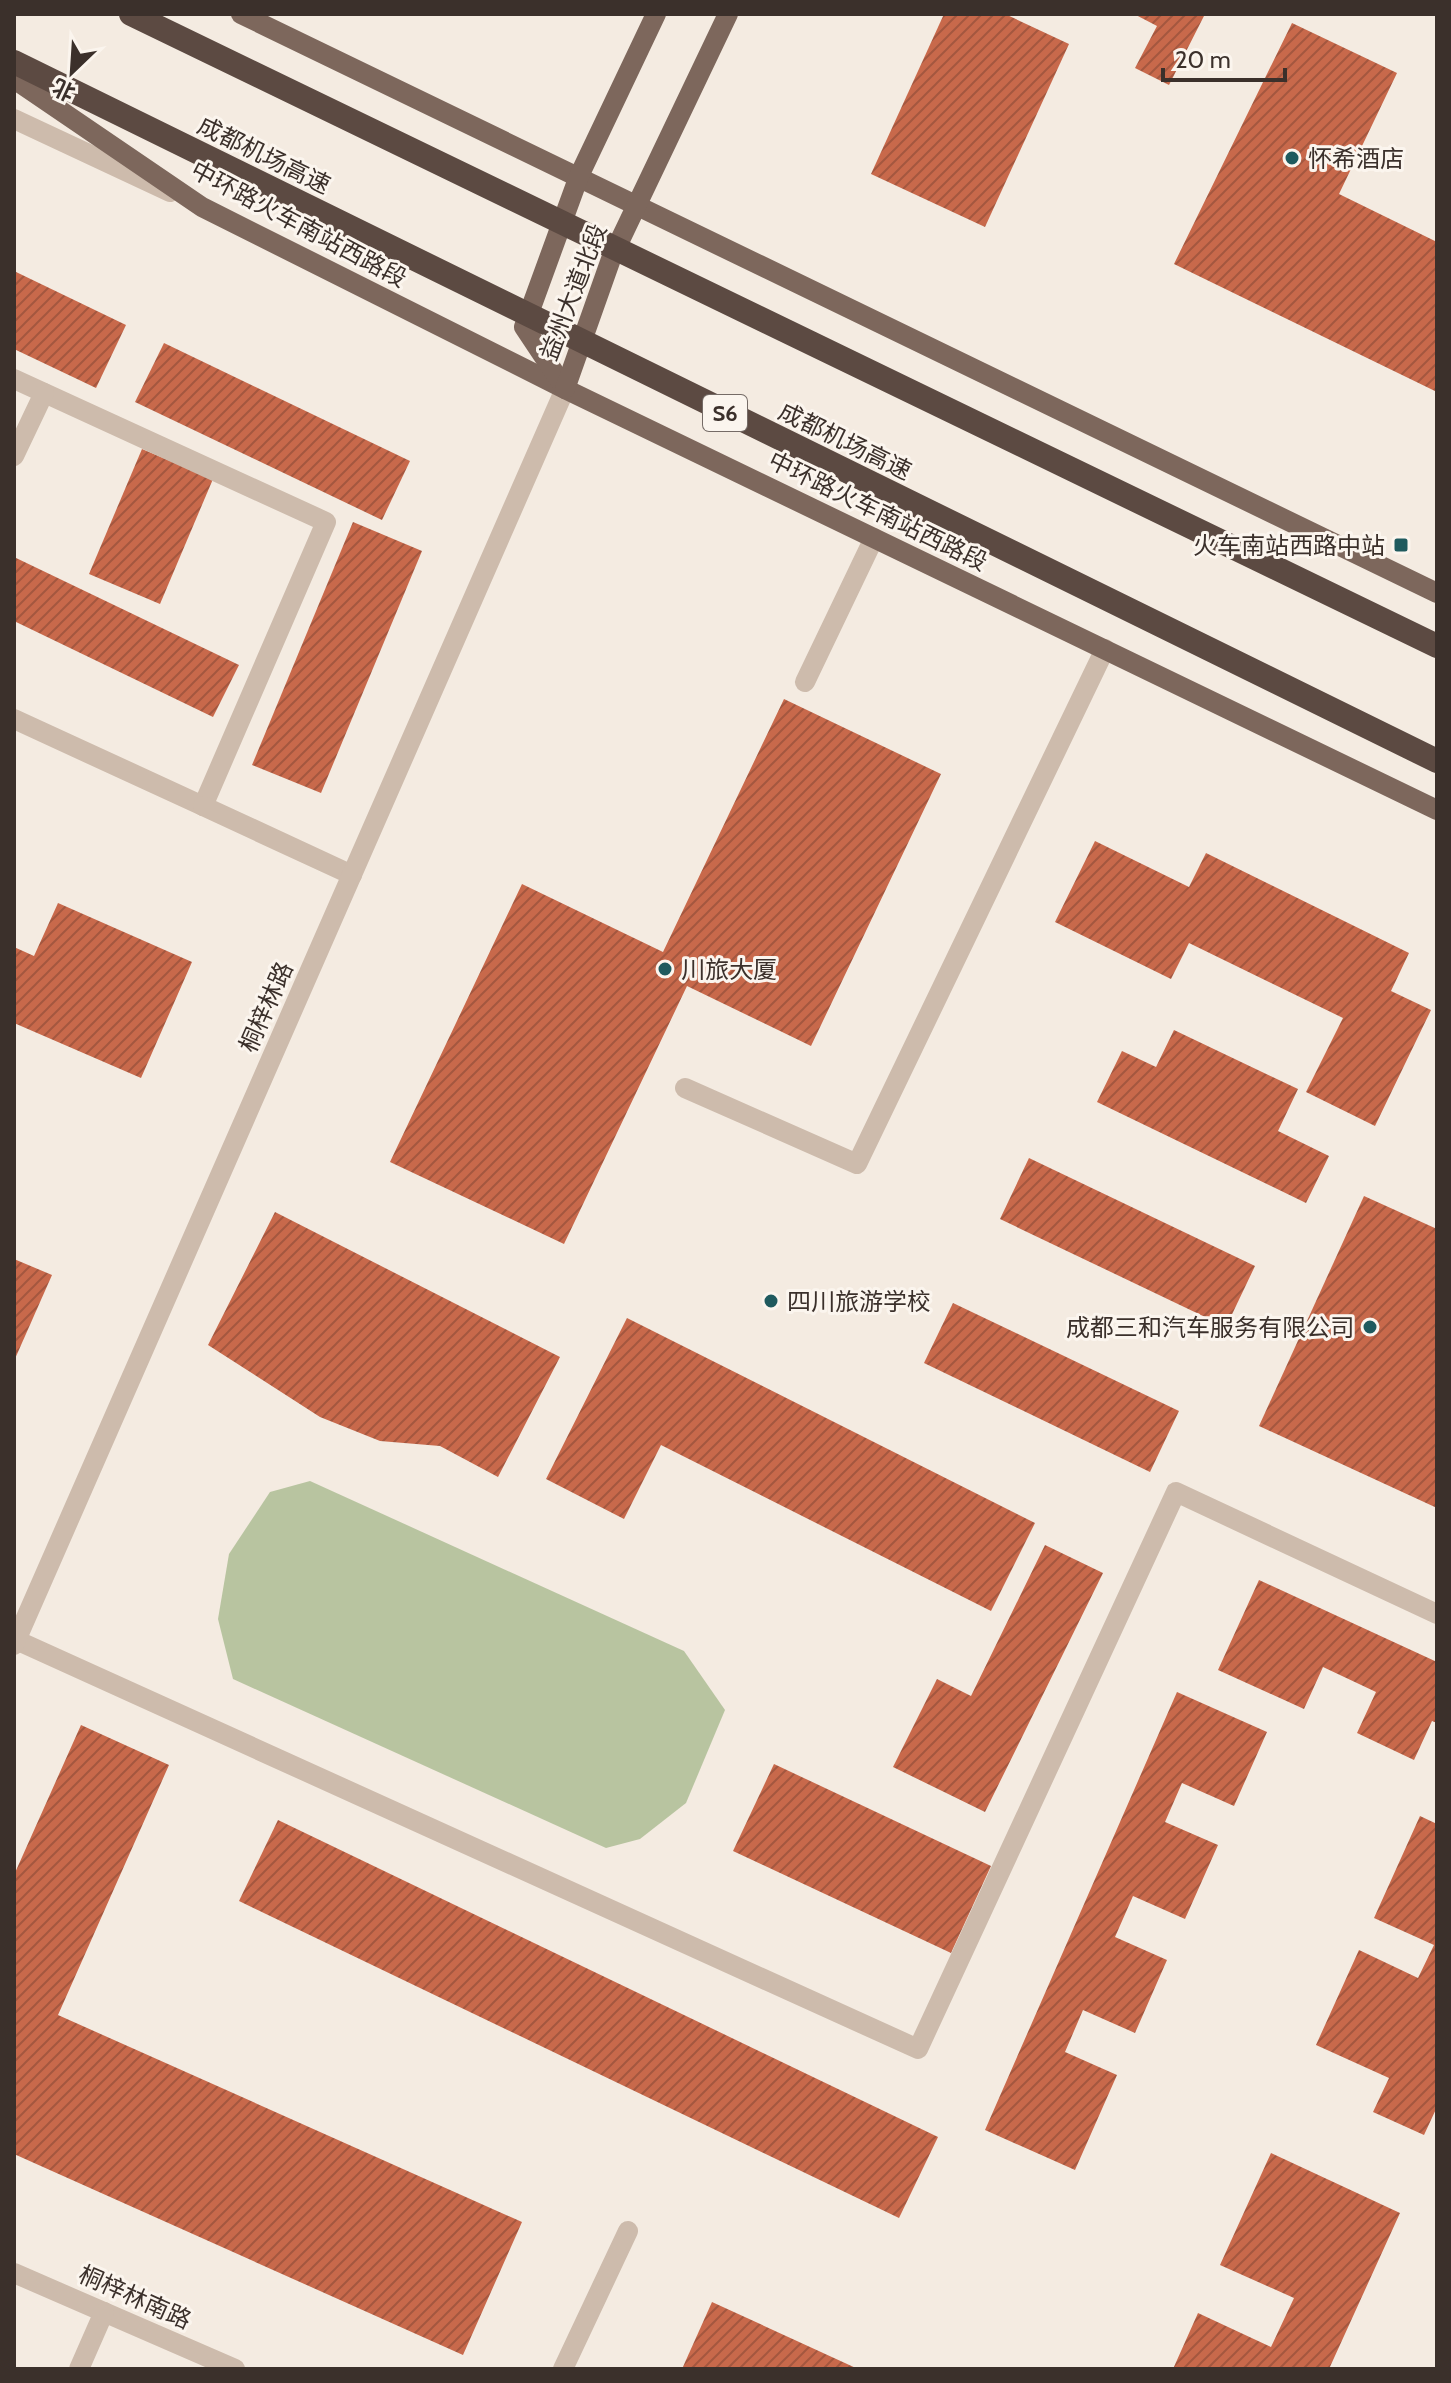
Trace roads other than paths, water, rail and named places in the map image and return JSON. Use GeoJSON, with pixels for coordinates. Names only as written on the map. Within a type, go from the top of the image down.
{"type":"FeatureCollection","features":[{"type":"Feature","properties":{"kind":"highway"},"geometry":{"type":"LineString","coordinates":[[131,14],[1437,646]]}},
{"type":"Feature","properties":{"kind":"highway","name":"成都机场高速"},"geometry":{"type":"LineString","coordinates":[[14,62],[1437,761]]}},
{"type":"Feature","properties":{"kind":"main road","name":"益州大道北段"},"geometry":{"type":"LineString","coordinates":[[565,389],[524,327],[579,176],[656,14]]}},
{"type":"Feature","properties":{"kind":"main road","name":"益州大道北段"},"geometry":{"type":"LineString","coordinates":[[565,389],[611,259],[728,14]]}},
{"type":"Feature","properties":{"kind":"main road"},"geometry":{"type":"LineString","coordinates":[[245,15],[1437,593]]}},
{"type":"Feature","properties":{"kind":"main road","name":"中环路火车南站西路段"},"geometry":{"type":"LineString","coordinates":[[14,79],[202,207],[565,389],[1437,810]]}},
{"type":"Feature","properties":{"kind":"street"},"geometry":{"type":"LineString","coordinates":[[14,119],[202,207]]}},
{"type":"Feature","properties":{"kind":"street"},"geometry":{"type":"LineString","coordinates":[[14,379],[326,522],[203,806]]}},
{"type":"Feature","properties":{"kind":"street","name":"桐梓林路"},"geometry":{"type":"LineString","coordinates":[[15,1643],[565,389]]}},
{"type":"Feature","properties":{"kind":"street"},"geometry":{"type":"LineString","coordinates":[[14,456],[44,393]]}},
{"type":"Feature","properties":{"kind":"street"},"geometry":{"type":"LineString","coordinates":[[805,682],[874,538]]}},
{"type":"Feature","properties":{"kind":"street"},"geometry":{"type":"LineString","coordinates":[[685,1088],[857,1164],[1105,649]]}},
{"type":"Feature","properties":{"kind":"street"},"geometry":{"type":"LineString","coordinates":[[14,719],[352,875]]}},
{"type":"Feature","properties":{"kind":"street"},"geometry":{"type":"LineString","coordinates":[[15,1643],[918,2049],[1176,1492],[1437,1614]]}},
{"type":"Feature","properties":{"kind":"street"},"geometry":{"type":"LineString","coordinates":[[563,2369],[628,2231]]}},
{"type":"Feature","properties":{"kind":"street","name":"桐梓林南路"},"geometry":{"type":"LineString","coordinates":[[14,2273],[235,2369]]}},
{"type":"Feature","properties":{"kind":"street"},"geometry":{"type":"LineString","coordinates":[[79,2369],[104,2312]]}},
{"type":"Feature","properties":{"kind":"place","name":"怀希酒店"},"geometry":{"type":"Point","coordinates":[1292,158]}},
{"type":"Feature","properties":{"kind":"place","name":"火车南站西路中站"},"geometry":{"type":"Point","coordinates":[1401,545]}},
{"type":"Feature","properties":{"kind":"place","name":"川旅大厦"},"geometry":{"type":"Point","coordinates":[665,969]}},
{"type":"Feature","properties":{"kind":"place","name":"四川旅游学校"},"geometry":{"type":"Point","coordinates":[771,1301]}},
{"type":"Feature","properties":{"kind":"place","name":"成都三和汽车服务有限公司"},"geometry":{"type":"Point","coordinates":[1370,1327]}}]}
